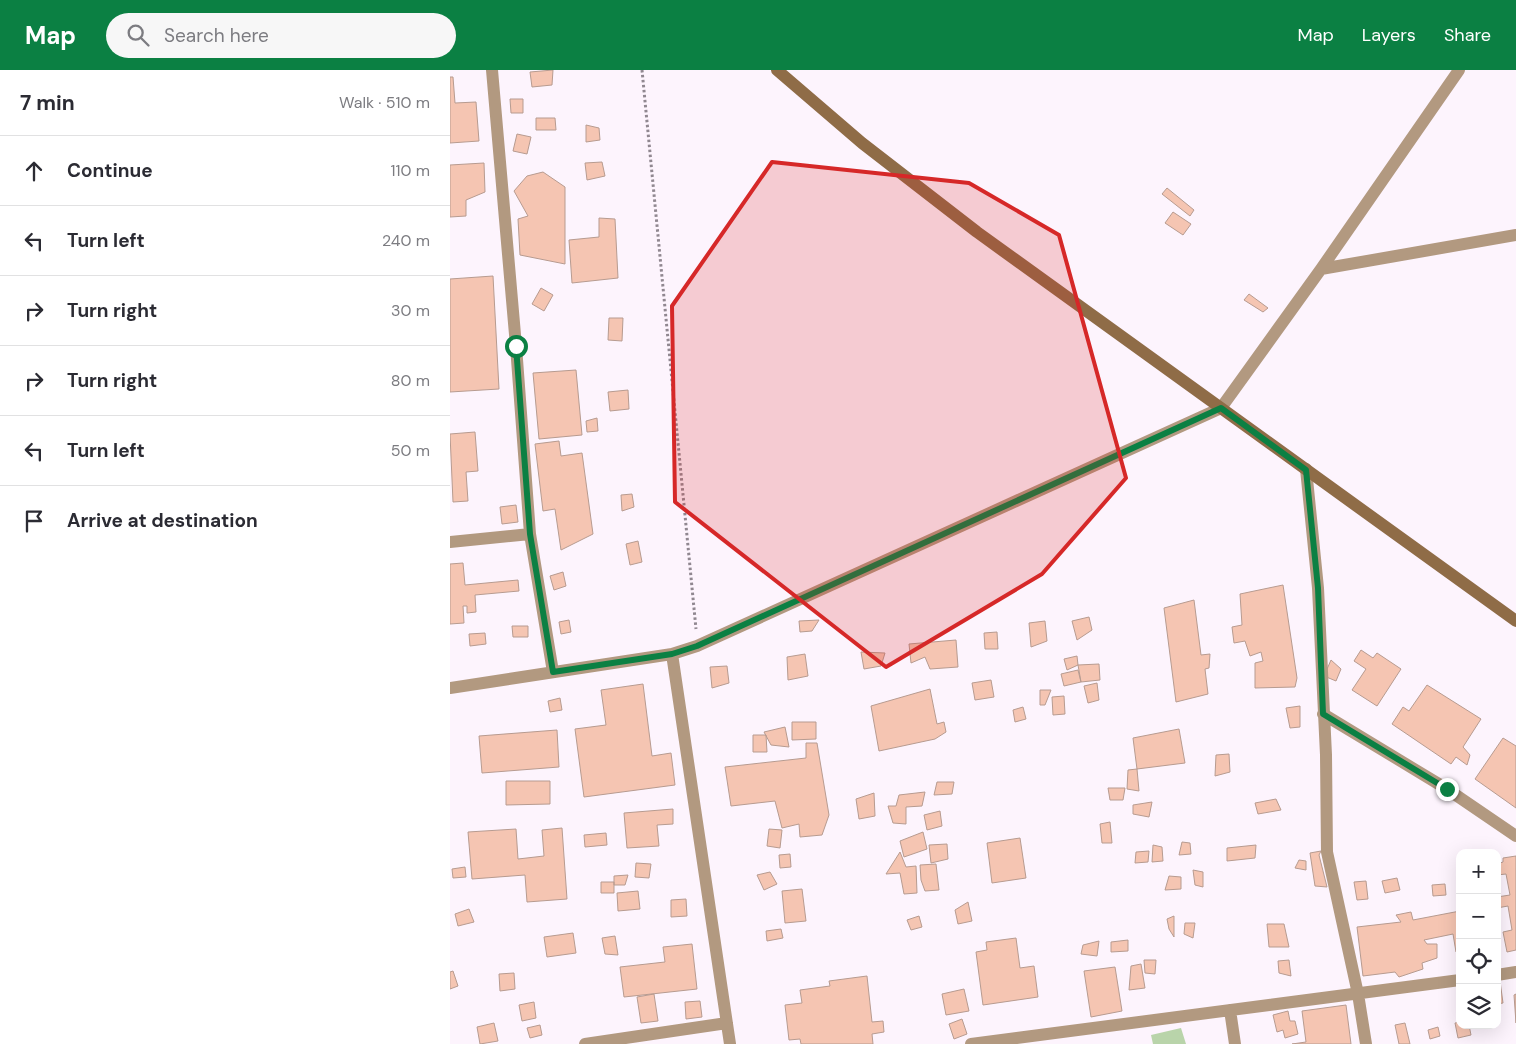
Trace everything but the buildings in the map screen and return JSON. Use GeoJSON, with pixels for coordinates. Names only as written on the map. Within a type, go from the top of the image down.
{"type":"FeatureCollection","features":[{"type":"Feature","properties":{"kind":"street"},"geometry":{"type":"LineString","coordinates":[[492,70],[530,534],[553,672]]}},
{"type":"Feature","properties":{"kind":"street"},"geometry":{"type":"LineString","coordinates":[[777,70],[862,143],[977,232],[1516,621]]}},
{"type":"Feature","properties":{"kind":"street"},"geometry":{"type":"LineString","coordinates":[[450,688],[672,654],[697,646],[1221,408],[1321,269],[1459,70]]}},
{"type":"Feature","properties":{"kind":"street"},"geometry":{"type":"LineString","coordinates":[[1321,269],[1516,235]]}},
{"type":"Feature","properties":{"kind":"street"},"geometry":{"type":"LineString","coordinates":[[1306,470],[1318,588],[1327,852],[1358,994],[1366,1044]]}},
{"type":"Feature","properties":{"kind":"street"},"geometry":{"type":"LineString","coordinates":[[450,542],[530,534]]}},
{"type":"Feature","properties":{"kind":"street"},"geometry":{"type":"LineString","coordinates":[[672,654],[730,1044]]}},
{"type":"Feature","properties":{"kind":"street"},"geometry":{"type":"LineString","coordinates":[[1323,714],[1447,789],[1516,836]]}},
{"type":"Feature","properties":{"kind":"street"},"geometry":{"type":"LineString","coordinates":[[1501,974],[1516,972]]}},
{"type":"Feature","properties":{"kind":"street"},"geometry":{"type":"LineString","coordinates":[[971,1044],[1456,981]]}},
{"type":"Feature","properties":{"kind":"street"},"geometry":{"type":"LineString","coordinates":[[1230,1010],[1236,1044]]}},
{"type":"Feature","properties":{"kind":"street"},"geometry":{"type":"LineString","coordinates":[[586,1044],[727,1022]]}},
{"type":"Feature","properties":{"kind":"path"},"geometry":{"type":"LineString","coordinates":[[642,70],[697,646]]}},
{"type":"Feature","properties":{"kind":"highlighted area"},"geometry":{"type":"Polygon","coordinates":[[[772,162],[969,183],[1059,235],[1126,478],[1042,574],[886,667],[675,502],[672,306],[772,162]]]}},
{"type":"Feature","properties":{"kind":"green space"},"geometry":{"type":"Polygon","coordinates":[[[1181,1028],[1186,1044],[1153,1044],[1151,1035],[1181,1028]]]}},
{"type":"Feature","properties":{"kind":"route"},"geometry":{"type":"LineString","coordinates":[[516,346],[530,534],[553,672],[672,654],[697,646],[1221,408],[1306,470],[1318,588],[1323,714],[1447,789]]}}]}
